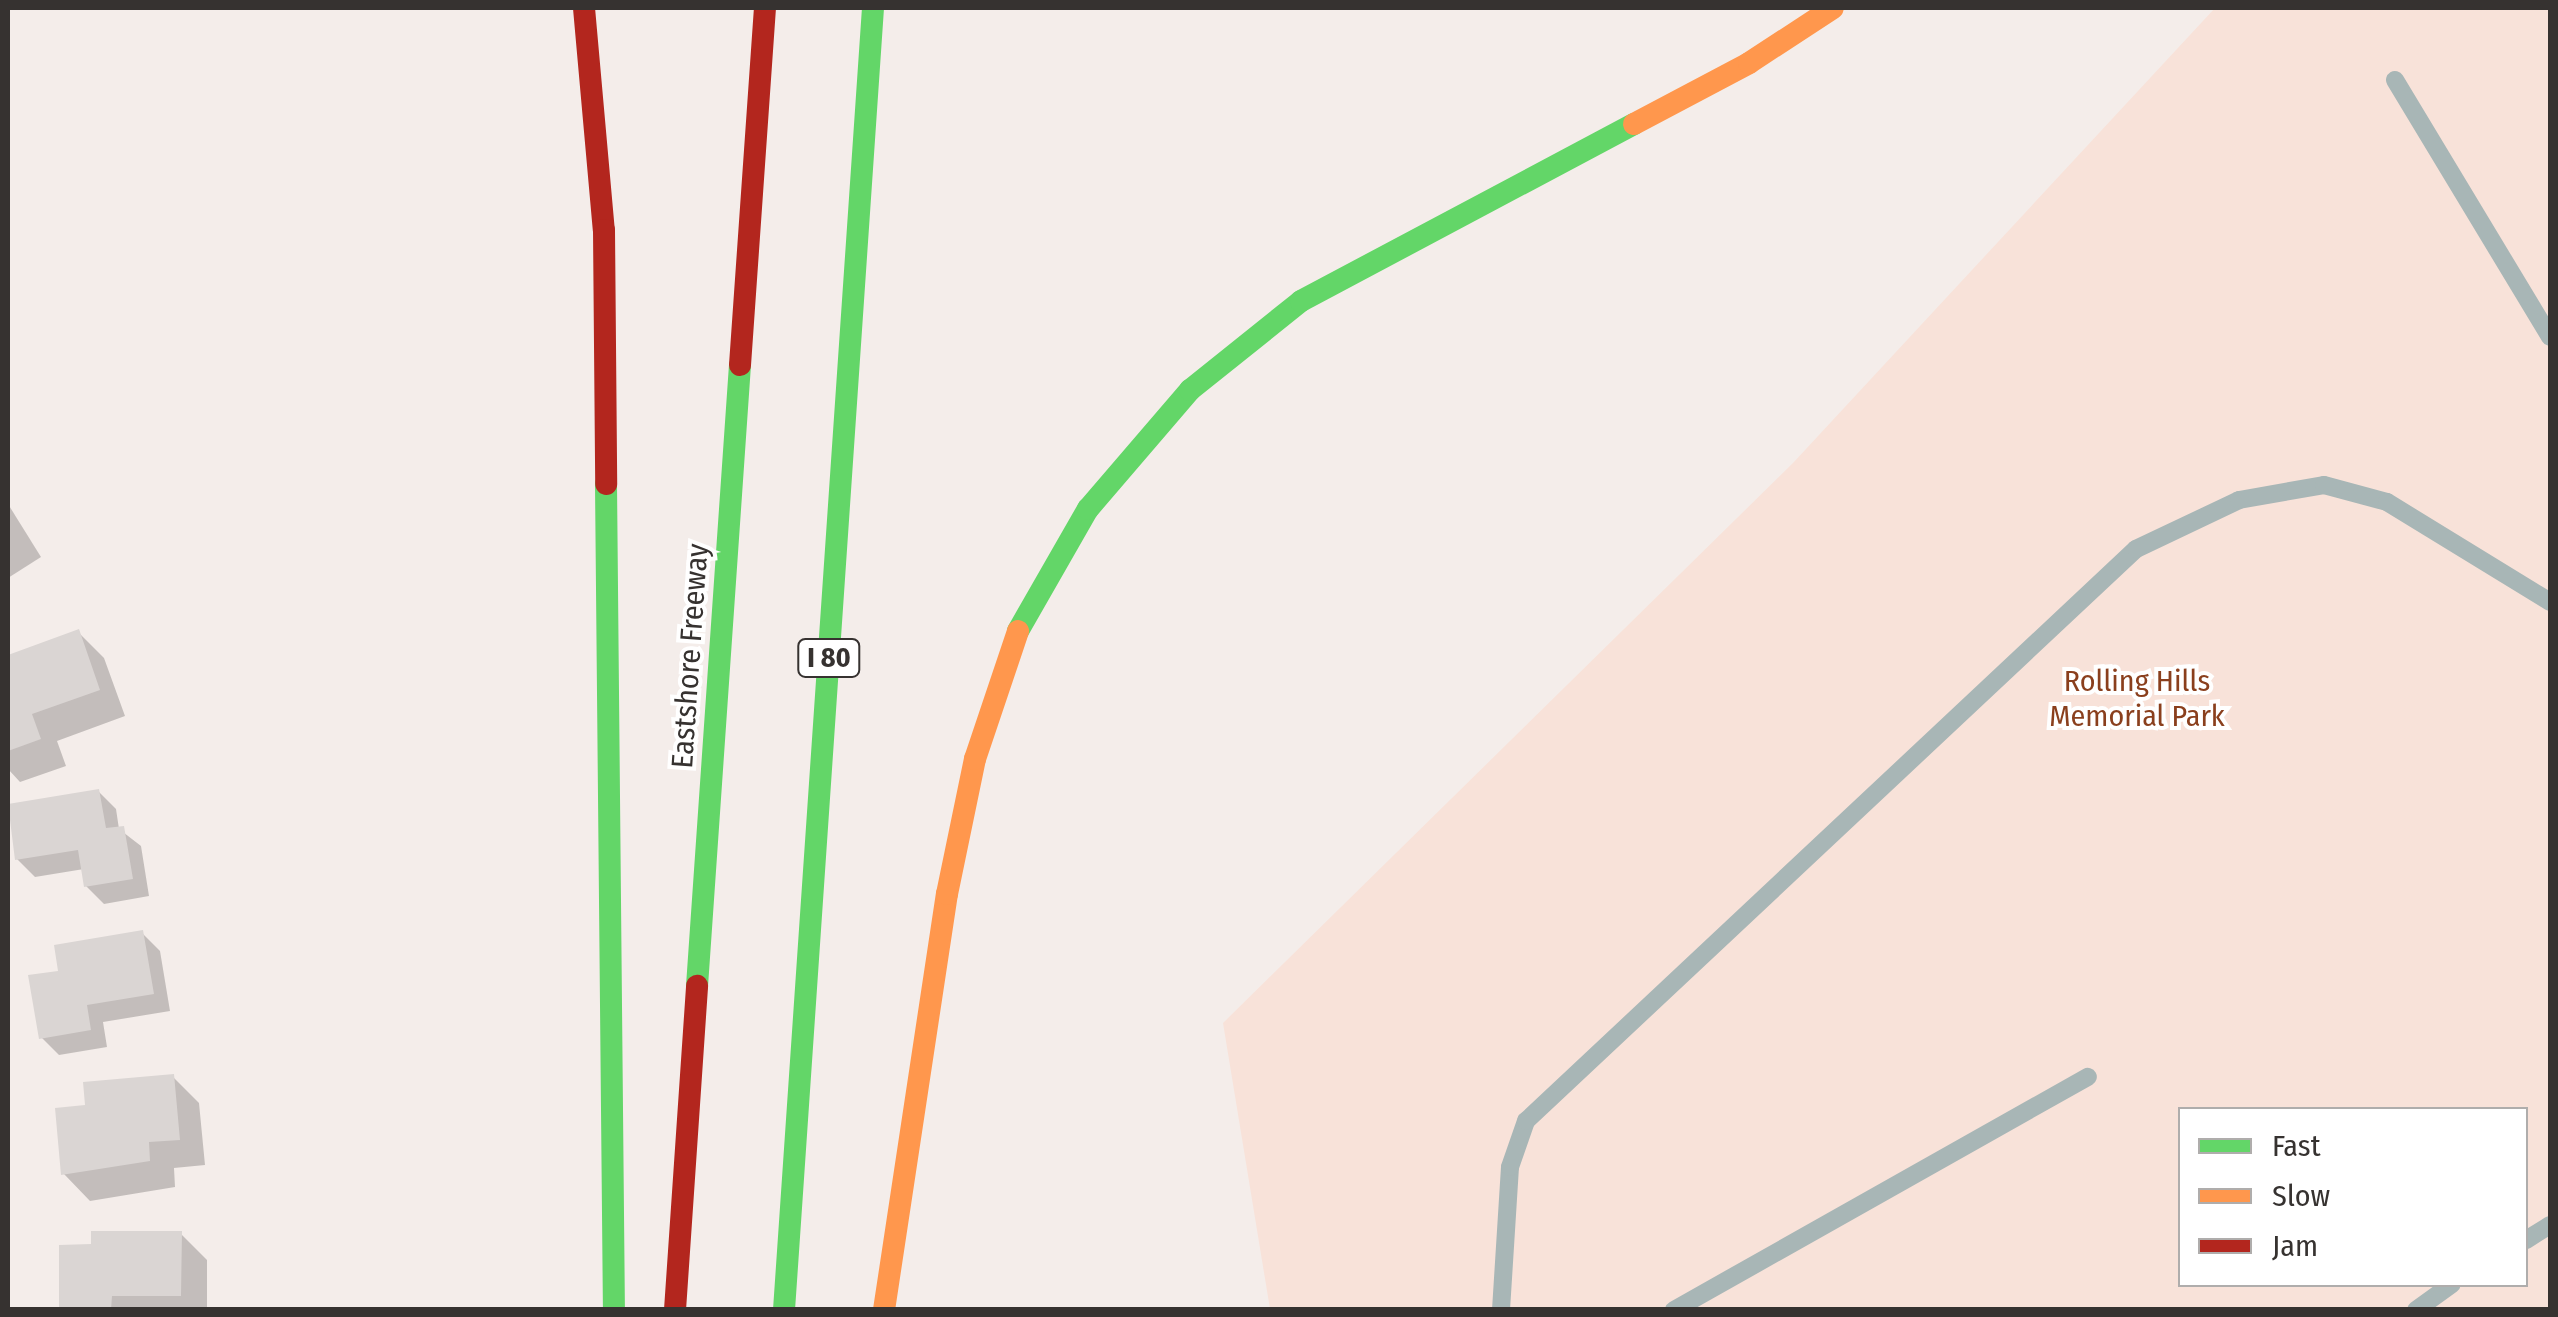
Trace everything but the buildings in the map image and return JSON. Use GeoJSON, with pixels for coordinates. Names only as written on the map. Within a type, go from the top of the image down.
{"type":"FeatureCollection","features":[{"type":"Feature","properties":{"kind":"highway"},"geometry":{"type":"LineString","coordinates":[[584,8],[604,230]]}},
{"type":"Feature","properties":{"kind":"highway"},"geometry":{"type":"LineString","coordinates":[[755,8],[756,140]]}},
{"type":"Feature","properties":{"kind":"highway","name":"Eastshore Freeway"},"geometry":{"type":"LineString","coordinates":[[675,1310],[765,8]]}},
{"type":"Feature","properties":{"kind":"highway","name":"I 80"},"geometry":{"type":"LineString","coordinates":[[784,1310],[873,8]]}},
{"type":"Feature","properties":{"kind":"highway"},"geometry":{"type":"LineString","coordinates":[[884,1310],[947,894],[975,759],[1019,629],[1088,509],[1190,390],[1300,301],[1749,63],[1834,8]]}},
{"type":"Feature","properties":{"kind":"highway"},"geometry":{"type":"LineString","coordinates":[[613,49],[604,230],[614,1310]]}},
{"type":"Feature","properties":{"kind":"lane"},"geometry":{"type":"LineString","coordinates":[[2395,80],[2550,337]]}},
{"type":"Feature","properties":{"kind":"lane"},"geometry":{"type":"LineString","coordinates":[[1501,1310],[1510,1166],[1526,1121],[2136,549],[2238,500],[2324,485],[2387,502],[2550,602]]}},
{"type":"Feature","properties":{"kind":"lane"},"geometry":{"type":"LineString","coordinates":[[1674,1310],[2088,1078]]}},
{"type":"Feature","properties":{"kind":"lane"},"geometry":{"type":"LineString","coordinates":[[2528,1239],[2550,1225]]}},
{"type":"Feature","properties":{"kind":"lane"},"geometry":{"type":"LineString","coordinates":[[2416,1310],[2448,1287]]}},
{"type":"Feature","properties":{"kind":"green space","name":"Rolling Hills Memorial Park"},"geometry":{"type":"Polygon","coordinates":[[[2215,8],[2550,8],[2550,1309],[1270,1309],[1223,1023],[1793,463],[2215,8]]]}},
{"type":"Feature","properties":{"kind":"traffic: fast"},"geometry":{"type":"LineString","coordinates":[[784,1310],[873,8]]}},
{"type":"Feature","properties":{"kind":"traffic: fast"},"geometry":{"type":"LineString","coordinates":[[1018,631],[1088,509],[1190,390],[1301,301],[1634,124]]}},
{"type":"Feature","properties":{"kind":"traffic: fast"},"geometry":{"type":"LineString","coordinates":[[697,986],[740,365]]}},
{"type":"Feature","properties":{"kind":"traffic: fast"},"geometry":{"type":"LineString","coordinates":[[606,484],[614,1310]]}},
{"type":"Feature","properties":{"kind":"traffic: slow"},"geometry":{"type":"LineString","coordinates":[[1634,124],[1749,63],[1833,8]]}},
{"type":"Feature","properties":{"kind":"traffic: slow"},"geometry":{"type":"LineString","coordinates":[[884,1310],[947,894],[975,759],[1018,631]]}},
{"type":"Feature","properties":{"kind":"traffic: jam"},"geometry":{"type":"LineString","coordinates":[[584,8],[604,230],[606,484]]}},
{"type":"Feature","properties":{"kind":"traffic: jam"},"geometry":{"type":"LineString","coordinates":[[740,365],[765,8]]}},
{"type":"Feature","properties":{"kind":"traffic: jam"},"geometry":{"type":"LineString","coordinates":[[675,1310],[697,986]]}}]}
